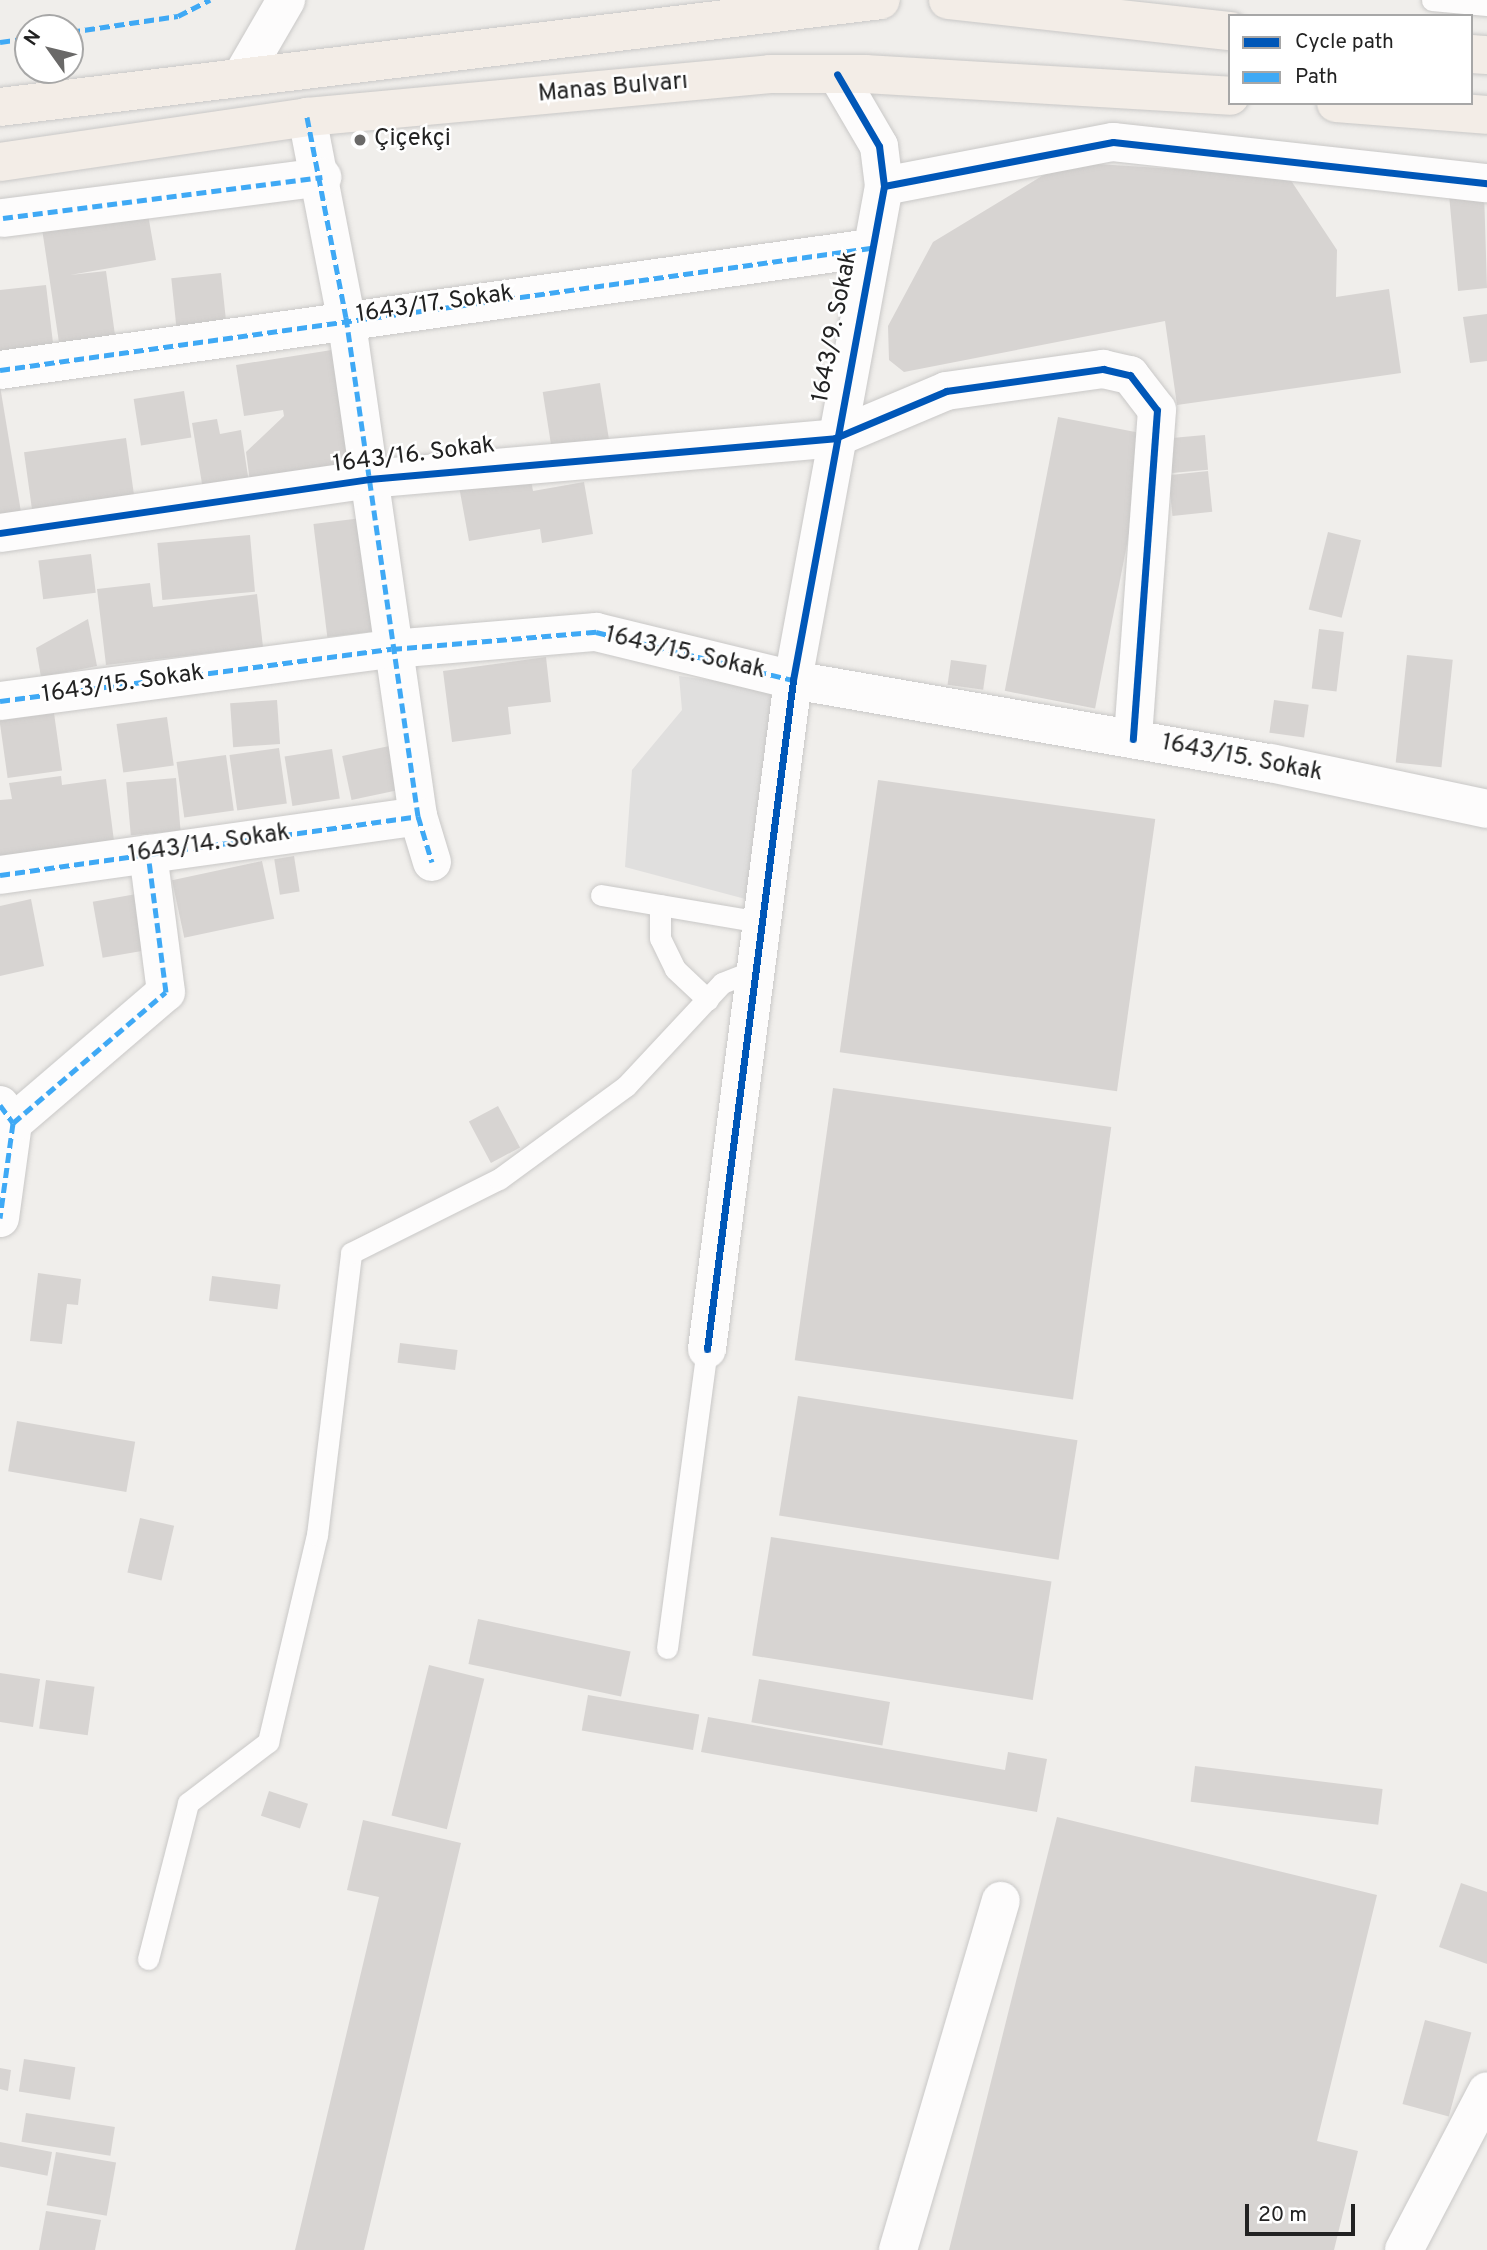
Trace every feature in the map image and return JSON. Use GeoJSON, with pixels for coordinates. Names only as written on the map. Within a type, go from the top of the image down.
{"type":"FeatureCollection","features":[{"type":"Feature","properties":{"kind":"main road"},"geometry":{"type":"LineString","coordinates":[[0,107],[881,0]]}},
{"type":"Feature","properties":{"kind":"main road"},"geometry":{"type":"LineString","coordinates":[[948,0],[1228,31]]}},
{"type":"Feature","properties":{"kind":"main road","name":"Manas Bulvarı"},"geometry":{"type":"LineString","coordinates":[[0,162],[307,117],[770,74],[837,74],[1228,96]]}},
{"type":"Feature","properties":{"kind":"main road"},"geometry":{"type":"LineString","coordinates":[[1361,105],[1487,115]]}},
{"type":"Feature","properties":{"kind":"street"},"geometry":{"type":"LineString","coordinates":[[242,76],[286,0]]}},
{"type":"Feature","properties":{"kind":"street","name":"1643/9. Sokak"},"geometry":{"type":"LineString","coordinates":[[707,1349],[766,923],[793,680],[870,248],[884,186],[879,146],[837,74]]}},
{"type":"Feature","properties":{"kind":"street"},"geometry":{"type":"LineString","coordinates":[[307,117],[322,177],[346,317],[418,816],[432,862]]}},
{"type":"Feature","properties":{"kind":"street"},"geometry":{"type":"LineString","coordinates":[[884,186],[1113,142],[1487,183]]}},
{"type":"Feature","properties":{"kind":"street"},"geometry":{"type":"LineString","coordinates":[[3,218],[322,177]]}},
{"type":"Feature","properties":{"kind":"street","name":"1643/17. Sokak"},"geometry":{"type":"LineString","coordinates":[[0,370],[346,317],[870,248]]}},
{"type":"Feature","properties":{"kind":"street","name":"1643/16. Sokak"},"geometry":{"type":"LineString","coordinates":[[0,533],[369,480],[835,438],[946,391],[1079,371],[1130,375],[1157,410],[1133,739]]}},
{"type":"Feature","properties":{"kind":"street","name":"1643/15. Sokak"},"geometry":{"type":"LineString","coordinates":[[0,701],[392,649],[596,632],[793,680],[1133,739],[1487,809]]}},
{"type":"Feature","properties":{"kind":"street","name":"1643/14. Sokak"},"geometry":{"type":"LineString","coordinates":[[0,875],[418,816]]}},
{"type":"Feature","properties":{"kind":"street"},"geometry":{"type":"LineString","coordinates":[[0,1218],[6,1114],[166,992],[148,854]]}},
{"type":"Feature","properties":{"kind":"street"},"geometry":{"type":"LineString","coordinates":[[898,2250],[1001,1901]]}},
{"type":"Feature","properties":{"kind":"street"},"geometry":{"type":"LineString","coordinates":[[1404,2250],[1487,2091]]}},
{"type":"Feature","properties":{"kind":"lane"},"geometry":{"type":"LineString","coordinates":[[1432,0],[1487,5]]}},
{"type":"Feature","properties":{"kind":"lane"},"geometry":{"type":"LineString","coordinates":[[601,895],[766,923]]}},
{"type":"Feature","properties":{"kind":"lane"},"geometry":{"type":"LineString","coordinates":[[660,905],[660,938],[675,969],[708,1000]]}},
{"type":"Feature","properties":{"kind":"lane"},"geometry":{"type":"LineString","coordinates":[[148,1959],[188,1803],[268,1742],[317,1535],[351,1253],[499,1179],[626,1086],[723,983],[760,968]]}},
{"type":"Feature","properties":{"kind":"lane"},"geometry":{"type":"LineString","coordinates":[[667,1648],[707,1349]]}},
{"type":"Feature","properties":{"kind":"shaded area"},"geometry":{"type":"Polygon","coordinates":[[[679,676],[777,689],[753,901],[625,867],[632,770],[682,710],[679,676]]]}},
{"type":"Feature","properties":{"kind":"building"},"geometry":{"type":"Polygon","coordinates":[[[1065,162],[1288,176],[1337,250],[1336,297],[1389,289],[1401,373],[1177,405],[1165,321],[904,372],[889,360],[888,326],[933,242],[1065,162]]]}},
{"type":"Feature","properties":{"kind":"building"},"geometry":{"type":"Polygon","coordinates":[[[1484,191],[1487,288],[1458,291],[1449,195],[1484,191]]]}},
{"type":"Feature","properties":{"kind":"building"},"geometry":{"type":"Polygon","coordinates":[[[146,203],[156,260],[70,275],[106,271],[116,342],[60,349],[41,222],[146,203]]]}},
{"type":"Feature","properties":{"kind":"building"},"geometry":{"type":"Polygon","coordinates":[[[221,273],[226,323],[177,328],[171,278],[221,273]]]}},
{"type":"Feature","properties":{"kind":"building"},"geometry":{"type":"Polygon","coordinates":[[[46,285],[54,351],[0,358],[0,290],[46,285]]]}},
{"type":"Feature","properties":{"kind":"building"},"geometry":{"type":"Polygon","coordinates":[[[1487,314],[1487,361],[1470,363],[1463,317],[1487,314]]]}},
{"type":"Feature","properties":{"kind":"building"},"geometry":{"type":"Polygon","coordinates":[[[338,349],[356,466],[250,482],[246,452],[284,416],[283,410],[244,416],[236,365],[338,349]]]}},
{"type":"Feature","properties":{"kind":"building"},"geometry":{"type":"Polygon","coordinates":[[[600,383],[609,440],[552,449],[543,392],[600,383]]]}},
{"type":"Feature","properties":{"kind":"building"},"geometry":{"type":"Polygon","coordinates":[[[0,386],[22,518],[0,521],[0,386]]]}},
{"type":"Feature","properties":{"kind":"building"},"geometry":{"type":"Polygon","coordinates":[[[184,391],[191,437],[141,445],[134,399],[184,391]]]}},
{"type":"Feature","properties":{"kind":"building"},"geometry":{"type":"Polygon","coordinates":[[[1058,417],[1148,435],[1095,708],[1005,691],[1058,417]]]}},
{"type":"Feature","properties":{"kind":"building"},"geometry":{"type":"Polygon","coordinates":[[[217,419],[220,434],[241,430],[249,483],[203,490],[192,423],[217,419]]]}},
{"type":"Feature","properties":{"kind":"building"},"geometry":{"type":"Polygon","coordinates":[[[1205,435],[1208,470],[1172,473],[1169,438],[1205,435]]]}},
{"type":"Feature","properties":{"kind":"building"},"geometry":{"type":"Polygon","coordinates":[[[126,438],[135,505],[33,520],[24,452],[126,438]]]}},
{"type":"Feature","properties":{"kind":"building"},"geometry":{"type":"Polygon","coordinates":[[[529,468],[533,491],[584,482],[593,534],[542,543],[540,529],[469,541],[458,481],[529,468]]]}},
{"type":"Feature","properties":{"kind":"building"},"geometry":{"type":"Polygon","coordinates":[[[1208,471],[1212,512],[1173,516],[1168,475],[1208,471]]]}},
{"type":"Feature","properties":{"kind":"building"},"geometry":{"type":"Polygon","coordinates":[[[370,517],[384,630],[327,637],[313,524],[370,517]]]}},
{"type":"Feature","properties":{"kind":"building"},"geometry":{"type":"Polygon","coordinates":[[[1328,532],[1361,540],[1342,618],[1309,610],[1328,532]]]}},
{"type":"Feature","properties":{"kind":"building"},"geometry":{"type":"Polygon","coordinates":[[[250,535],[255,592],[162,600],[157,543],[250,535]]]}},
{"type":"Feature","properties":{"kind":"building"},"geometry":{"type":"Polygon","coordinates":[[[91,554],[96,593],[43,599],[38,560],[91,554]]]}},
{"type":"Feature","properties":{"kind":"building"},"geometry":{"type":"Polygon","coordinates":[[[150,583],[153,607],[257,594],[263,647],[106,665],[97,589],[150,583]]]}},
{"type":"Feature","properties":{"kind":"building"},"geometry":{"type":"Polygon","coordinates":[[[88,619],[97,666],[41,677],[36,648],[88,619]]]}},
{"type":"Feature","properties":{"kind":"building"},"geometry":{"type":"Polygon","coordinates":[[[1319,629],[1344,632],[1337,692],[1312,689],[1319,629]]]}},
{"type":"Feature","properties":{"kind":"building"},"geometry":{"type":"Polygon","coordinates":[[[1407,655],[1453,660],[1441,767],[1396,762],[1407,655]]]}},
{"type":"Feature","properties":{"kind":"building"},"geometry":{"type":"Polygon","coordinates":[[[546,657],[551,702],[508,707],[511,734],[452,742],[443,671],[546,657]]]}},
{"type":"Feature","properties":{"kind":"building"},"geometry":{"type":"Polygon","coordinates":[[[951,660],[987,665],[983,690],[948,685],[951,660]]]}},
{"type":"Feature","properties":{"kind":"building"},"geometry":{"type":"Polygon","coordinates":[[[277,700],[280,744],[233,747],[230,703],[277,700]]]}},
{"type":"Feature","properties":{"kind":"building"},"geometry":{"type":"Polygon","coordinates":[[[1274,700],[1309,705],[1304,738],[1269,733],[1274,700]]]}},
{"type":"Feature","properties":{"kind":"building"},"geometry":{"type":"Polygon","coordinates":[[[54,713],[62,770],[8,778],[0,721],[54,713]]]}},
{"type":"Feature","properties":{"kind":"building"},"geometry":{"type":"Polygon","coordinates":[[[167,717],[174,766],[123,773],[116,724],[167,717]]]}},
{"type":"Feature","properties":{"kind":"building"},"geometry":{"type":"Polygon","coordinates":[[[394,745],[403,789],[352,800],[342,756],[394,745]]]}},
{"type":"Feature","properties":{"kind":"building"},"geometry":{"type":"Polygon","coordinates":[[[279,748],[287,803],[237,810],[229,755],[279,748]]]}},
{"type":"Feature","properties":{"kind":"building"},"geometry":{"type":"Polygon","coordinates":[[[332,749],[340,798],[292,806],[285,757],[332,749]]]}},
{"type":"Feature","properties":{"kind":"building"},"geometry":{"type":"Polygon","coordinates":[[[226,755],[234,810],[184,817],[176,762],[226,755]]]}},
{"type":"Feature","properties":{"kind":"building"},"geometry":{"type":"Polygon","coordinates":[[[61,776],[62,785],[106,779],[114,841],[0,858],[0,800],[12,799],[9,783],[61,776]]]}},
{"type":"Feature","properties":{"kind":"building"},"geometry":{"type":"Polygon","coordinates":[[[176,778],[181,831],[131,835],[126,782],[176,778]]]}},
{"type":"Feature","properties":{"kind":"building"},"geometry":{"type":"Polygon","coordinates":[[[878,780],[1155,819],[1117,1091],[840,1052],[878,780]]]}},
{"type":"Feature","properties":{"kind":"building"},"geometry":{"type":"Polygon","coordinates":[[[294,856],[300,892],[280,895],[274,859],[294,856]]]}},
{"type":"Feature","properties":{"kind":"building"},"geometry":{"type":"Polygon","coordinates":[[[262,861],[274,919],[184,938],[172,880],[262,861]]]}},
{"type":"Feature","properties":{"kind":"building"},"geometry":{"type":"Polygon","coordinates":[[[142,893],[152,949],[103,958],[93,902],[142,893]]]}},
{"type":"Feature","properties":{"kind":"building"},"geometry":{"type":"Polygon","coordinates":[[[31,899],[44,966],[0,976],[0,906],[31,899]]]}},
{"type":"Feature","properties":{"kind":"building"},"geometry":{"type":"Polygon","coordinates":[[[833,1088],[1111,1127],[1073,1399],[795,1360],[833,1088]]]}},
{"type":"Feature","properties":{"kind":"building"},"geometry":{"type":"Polygon","coordinates":[[[498,1106],[520,1147],[491,1163],[469,1121],[498,1106]]]}},
{"type":"Feature","properties":{"kind":"building"},"geometry":{"type":"Polygon","coordinates":[[[38,1273],[81,1279],[78,1305],[67,1304],[62,1344],[30,1341],[38,1273]]]}},
{"type":"Feature","properties":{"kind":"building"},"geometry":{"type":"Polygon","coordinates":[[[212,1276],[280,1284],[277,1309],[209,1301],[212,1276]]]}},
{"type":"Feature","properties":{"kind":"building"},"geometry":{"type":"Polygon","coordinates":[[[400,1343],[458,1350],[455,1370],[398,1363],[400,1343]]]}},
{"type":"Feature","properties":{"kind":"building"},"geometry":{"type":"Polygon","coordinates":[[[798,1396],[1078,1440],[1059,1560],[779,1516],[798,1396]]]}},
{"type":"Feature","properties":{"kind":"building"},"geometry":{"type":"Polygon","coordinates":[[[17,1421],[135,1442],[126,1492],[8,1471],[17,1421]]]}},
{"type":"Feature","properties":{"kind":"building"},"geometry":{"type":"Polygon","coordinates":[[[140,1518],[174,1526],[162,1580],[127,1573],[140,1518]]]}},
{"type":"Feature","properties":{"kind":"building"},"geometry":{"type":"Polygon","coordinates":[[[771,1537],[1052,1581],[1033,1700],[752,1656],[771,1537]]]}},
{"type":"Feature","properties":{"kind":"building"},"geometry":{"type":"Polygon","coordinates":[[[478,1619],[631,1651],[621,1696],[468,1664],[478,1619]]]}},
{"type":"Feature","properties":{"kind":"building"},"geometry":{"type":"Polygon","coordinates":[[[429,1665],[484,1679],[447,1829],[392,1815],[429,1665]]]}},
{"type":"Feature","properties":{"kind":"building"},"geometry":{"type":"Polygon","coordinates":[[[0,1673],[40,1679],[33,1727],[0,1722],[0,1673]]]}},
{"type":"Feature","properties":{"kind":"building"},"geometry":{"type":"Polygon","coordinates":[[[759,1679],[890,1702],[882,1745],[751,1722],[759,1679]]]}},
{"type":"Feature","properties":{"kind":"building"},"geometry":{"type":"Polygon","coordinates":[[[46,1680],[95,1687],[88,1735],[39,1729],[46,1680]]]}},
{"type":"Feature","properties":{"kind":"building"},"geometry":{"type":"Polygon","coordinates":[[[588,1695],[699,1715],[693,1750],[582,1730],[588,1695]]]}},
{"type":"Feature","properties":{"kind":"building"},"geometry":{"type":"Polygon","coordinates":[[[708,1717],[1005,1770],[1008,1752],[1047,1759],[1037,1812],[701,1752],[708,1717]]]}},
{"type":"Feature","properties":{"kind":"building"},"geometry":{"type":"Polygon","coordinates":[[[1195,1766],[1383,1789],[1378,1825],[1191,1802],[1195,1766]]]}},
{"type":"Feature","properties":{"kind":"building"},"geometry":{"type":"Polygon","coordinates":[[[269,1791],[308,1804],[300,1828],[261,1816],[269,1791]]]}},
{"type":"Feature","properties":{"kind":"building"},"geometry":{"type":"Polygon","coordinates":[[[1057,1817],[1377,1895],[1317,2141],[1358,2151],[1334,2250],[949,2250],[1057,1817]]]}},
{"type":"Feature","properties":{"kind":"building"},"geometry":{"type":"Polygon","coordinates":[[[363,1820],[461,1843],[364,2250],[295,2250],[379,1897],[347,1890],[363,1820]]]}},
{"type":"Feature","properties":{"kind":"building"},"geometry":{"type":"Polygon","coordinates":[[[1461,1883],[1487,1892],[1487,1964],[1439,1947],[1461,1883]]]}},
{"type":"Feature","properties":{"kind":"building"},"geometry":{"type":"Polygon","coordinates":[[[1425,2020],[1471,2032],[1449,2116],[1402,2104],[1425,2020]]]}},
{"type":"Feature","properties":{"kind":"building"},"geometry":{"type":"Polygon","coordinates":[[[24,2059],[75,2067],[70,2100],[19,2092],[24,2059]]]}},
{"type":"Feature","properties":{"kind":"building"},"geometry":{"type":"Polygon","coordinates":[[[0,2068],[11,2070],[8,2091],[0,2089],[0,2068]]]}},
{"type":"Feature","properties":{"kind":"building"},"geometry":{"type":"Polygon","coordinates":[[[26,2113],[115,2127],[110,2156],[21,2142],[26,2113]]]}},
{"type":"Feature","properties":{"kind":"building"},"geometry":{"type":"Polygon","coordinates":[[[0,2142],[52,2152],[47,2176],[0,2166],[0,2142]]]}},
{"type":"Feature","properties":{"kind":"building"},"geometry":{"type":"Polygon","coordinates":[[[56,2152],[116,2163],[107,2216],[47,2205],[56,2152]]]}},
{"type":"Feature","properties":{"kind":"building"},"geometry":{"type":"Polygon","coordinates":[[[46,2211],[101,2220],[95,2250],[39,2250],[46,2211]]]}},
{"type":"Feature","properties":{"kind":"marked path"},"geometry":{"type":"LineString","coordinates":[[84,30],[178,16],[210,0]]}},
{"type":"Feature","properties":{"kind":"marked path"},"geometry":{"type":"LineString","coordinates":[[0,42],[14,40]]}},
{"type":"Feature","properties":{"kind":"marked path"},"geometry":{"type":"LineString","coordinates":[[307,117],[346,317],[418,816],[432,862]]}},
{"type":"Feature","properties":{"kind":"marked path"},"geometry":{"type":"LineString","coordinates":[[3,218],[322,177]]}},
{"type":"Feature","properties":{"kind":"marked path"},"geometry":{"type":"LineString","coordinates":[[0,370],[870,248]]}},
{"type":"Feature","properties":{"kind":"marked path"},"geometry":{"type":"LineString","coordinates":[[0,701],[392,649],[596,632],[793,680]]}},
{"type":"Feature","properties":{"kind":"marked path"},"geometry":{"type":"LineString","coordinates":[[0,875],[418,816]]}},
{"type":"Feature","properties":{"kind":"marked path"},"geometry":{"type":"LineString","coordinates":[[13,1123],[166,992],[148,854]]}},
{"type":"Feature","properties":{"kind":"marked path"},"geometry":{"type":"LineString","coordinates":[[0,1105],[13,1123],[0,1218]]}},
{"type":"Feature","properties":{"kind":"cycle path"},"geometry":{"type":"LineString","coordinates":[[707,1349],[793,680],[884,186],[879,146],[837,74]]}},
{"type":"Feature","properties":{"kind":"cycle path"},"geometry":{"type":"LineString","coordinates":[[884,186],[1113,142],[1487,183]]}},
{"type":"Feature","properties":{"kind":"cycle path"},"geometry":{"type":"LineString","coordinates":[[0,533],[369,479],[835,438],[946,391],[1103,369],[1130,375],[1157,410],[1133,739]]}},
{"type":"Feature","properties":{"kind":"place","name":"Çiçekçi"},"geometry":{"type":"Point","coordinates":[360,140]}}]}
